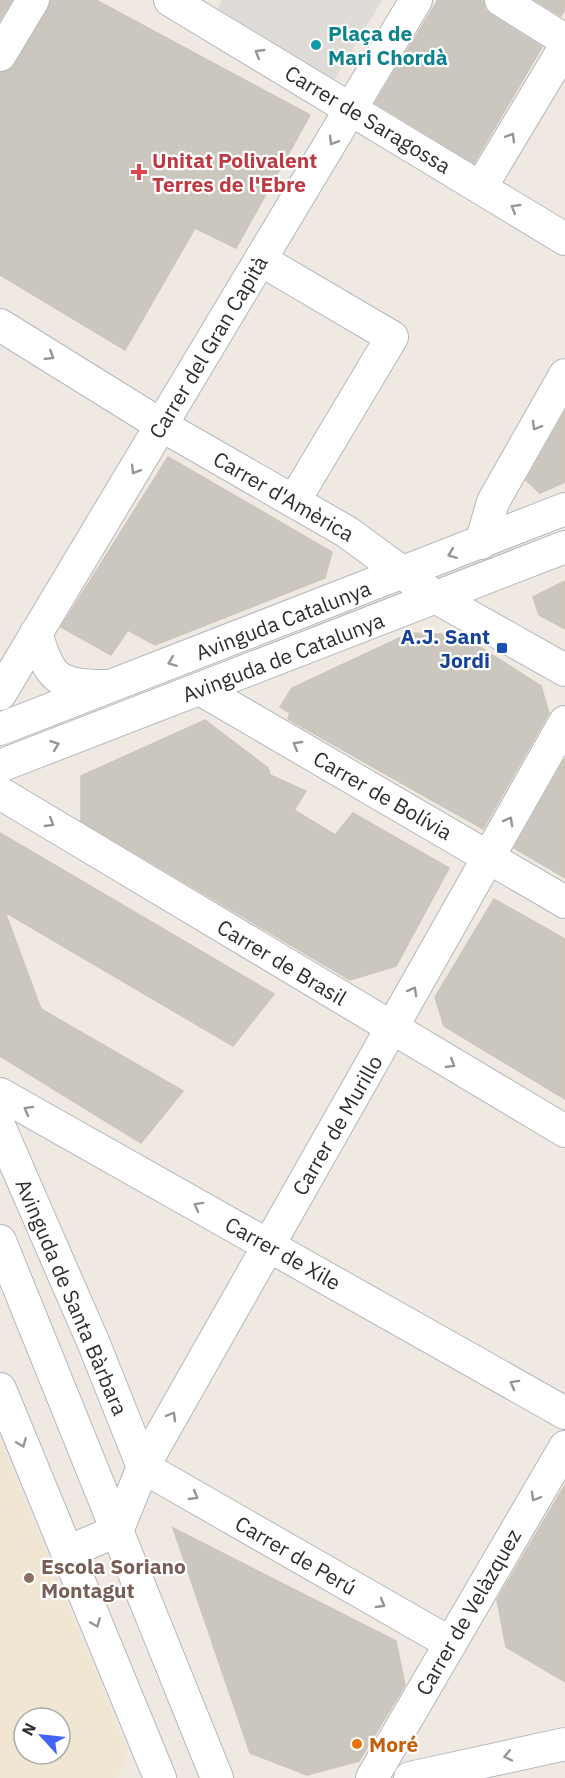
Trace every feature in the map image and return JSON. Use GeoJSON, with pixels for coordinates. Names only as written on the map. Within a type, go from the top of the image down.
{"type":"FeatureCollection","features":[{"type":"Feature","properties":{"kind":"street"},"geometry":{"type":"LineString","coordinates":[[0,55],[33,0]]}},
{"type":"Feature","properties":{"kind":"street","name":"Carrer de Saragossa"},"geometry":{"type":"LineString","coordinates":[[170,0],[352,108],[565,239]]}},
{"type":"Feature","properties":{"kind":"street","name":"Carrer del Gran Capità"},"geometry":{"type":"LineString","coordinates":[[0,694],[416,0]]}},
{"type":"Feature","properties":{"kind":"street"},"geometry":{"type":"LineString","coordinates":[[501,0],[565,40]]}},
{"type":"Feature","properties":{"kind":"street"},"geometry":{"type":"LineString","coordinates":[[481,187],[565,47]]}},
{"type":"Feature","properties":{"kind":"street"},"geometry":{"type":"LineString","coordinates":[[261,260],[392,337],[294,501]]}},
{"type":"Feature","properties":{"kind":"street","name":"Carrer d'Amèrica"},"geometry":{"type":"LineString","coordinates":[[0,325],[161,425],[347,531],[437,597],[565,670]]}},
{"type":"Feature","properties":{"kind":"street"},"geometry":{"type":"LineString","coordinates":[[482,543],[493,502],[565,375]]}},
{"type":"Feature","properties":{"kind":"street","name":"Avinguda Catalunya"},"geometry":{"type":"LineString","coordinates":[[0,729],[565,509]]}},
{"type":"Feature","properties":{"kind":"street","name":"Avinguda de Catalunya"},"geometry":{"type":"LineString","coordinates":[[0,766],[565,547]]}},
{"type":"Feature","properties":{"kind":"street"},"geometry":{"type":"LineString","coordinates":[[36,633],[46,665],[62,681],[78,686],[111,686]]}},
{"type":"Feature","properties":{"kind":"street","name":"Carrer de Bolívia"},"geometry":{"type":"LineString","coordinates":[[200,689],[565,902]]}},
{"type":"Feature","properties":{"kind":"street","name":"Carrer de Murillo"},"geometry":{"type":"LineString","coordinates":[[117,1531],[143,1467],[565,722]]}},
{"type":"Feature","properties":{"kind":"street","name":"Carrer de Brasil"},"geometry":{"type":"LineString","coordinates":[[0,793],[565,1131]]}},
{"type":"Feature","properties":{"kind":"street","name":"Carrer de Xile"},"geometry":{"type":"LineString","coordinates":[[0,1094],[565,1413]]}},
{"type":"Feature","properties":{"kind":"street","name":"Avinguda de Santa Bàrbara"},"geometry":{"type":"LineString","coordinates":[[0,1128],[94,1344],[143,1467]]}},
{"type":"Feature","properties":{"kind":"street"},"geometry":{"type":"LineString","coordinates":[[0,1241],[217,1778]]}},
{"type":"Feature","properties":{"kind":"street"},"geometry":{"type":"LineString","coordinates":[[0,1389],[159,1778]]}},
{"type":"Feature","properties":{"kind":"street","name":"Carrer de Velàzquez"},"geometry":{"type":"LineString","coordinates":[[372,1778],[565,1447]]}},
{"type":"Feature","properties":{"kind":"street","name":"Carrer de Perú"},"geometry":{"type":"LineString","coordinates":[[143,1467],[450,1643]]}},
{"type":"Feature","properties":{"kind":"street"},"geometry":{"type":"LineString","coordinates":[[67,1552],[117,1531]]}},
{"type":"Feature","properties":{"kind":"street"},"geometry":{"type":"LineString","coordinates":[[410,1778],[565,1744]]}},
{"type":"Feature","properties":{"kind":"shaded area","name":"Plaça de Mari Chordà"},"geometry":{"type":"Polygon","coordinates":[[[222,0],[382,0],[334,81],[217,9],[222,0]]]}},
{"type":"Feature","properties":{"kind":"shaded area","name":"Escola Soriano Montagut"},"geometry":{"type":"Polygon","coordinates":[[[0,1439],[128,1752],[116,1778],[0,1778],[0,1439]]]}},
{"type":"Feature","properties":{"kind":"building"},"geometry":{"type":"Polygon","coordinates":[[[0,0],[12,0],[0,20],[0,0]]]}},
{"type":"Feature","properties":{"kind":"building","name":"Unitat Polivalent Terres de l'Ebre"},"geometry":{"type":"Polygon","coordinates":[[[51,0],[96,0],[310,115],[236,248],[195,228],[125,350],[0,275],[0,73],[9,70],[15,64],[51,0]]]}},
{"type":"Feature","properties":{"kind":"building"},"geometry":{"type":"Polygon","coordinates":[[[438,0],[483,0],[485,9],[491,15],[542,47],[474,163],[375,103],[438,0]]]}},
{"type":"Feature","properties":{"kind":"building"},"geometry":{"type":"Polygon","coordinates":[[[535,0],[565,0],[565,9],[561,16],[535,0]]]}},
{"type":"Feature","properties":{"kind":"building"},"geometry":{"type":"Polygon","coordinates":[[[565,411],[565,482],[540,493],[526,480],[565,411]]]}},
{"type":"Feature","properties":{"kind":"building"},"geometry":{"type":"Polygon","coordinates":[[[168,457],[332,552],[325,578],[155,645],[128,630],[111,655],[61,627],[168,457]]]}},
{"type":"Feature","properties":{"kind":"building"},"geometry":{"type":"Polygon","coordinates":[[[565,581],[565,629],[539,615],[533,597],[565,581]]]}},
{"type":"Feature","properties":{"kind":"building"},"geometry":{"type":"Polygon","coordinates":[[[410,633],[461,635],[541,686],[549,713],[483,829],[288,719],[290,713],[280,707],[292,688],[410,633]]]}},
{"type":"Feature","properties":{"kind":"building"},"geometry":{"type":"Polygon","coordinates":[[[205,720],[268,768],[270,775],[306,791],[294,810],[335,835],[353,813],[449,868],[396,966],[350,980],[81,821],[81,776],[205,720]]]}},
{"type":"Feature","properties":{"kind":"building"},"geometry":{"type":"Polygon","coordinates":[[[564,760],[565,764],[565,878],[514,848],[564,760]]]}},
{"type":"Feature","properties":{"kind":"building"},"geometry":{"type":"Polygon","coordinates":[[[0,833],[274,994],[233,1046],[5,912],[41,1009],[183,1091],[141,1143],[0,1056],[0,833]]]}},
{"type":"Feature","properties":{"kind":"building"},"geometry":{"type":"Polygon","coordinates":[[[494,899],[565,939],[565,1099],[444,1026],[435,997],[494,899]]]}},
{"type":"Feature","properties":{"kind":"building"},"geometry":{"type":"Polygon","coordinates":[[[565,1485],[565,1682],[506,1647],[497,1600],[565,1485]]]}},
{"type":"Feature","properties":{"kind":"building"},"geometry":{"type":"Polygon","coordinates":[[[173,1528],[396,1641],[405,1685],[359,1761],[307,1775],[250,1753],[173,1528]]]}},
{"type":"Feature","properties":{"kind":"place","name":"Plaça de Mari Chordà"},"geometry":{"type":"Point","coordinates":[316,45]}},
{"type":"Feature","properties":{"kind":"place","name":"Unitat Polivalent Terres de l'Ebre"},"geometry":{"type":"Point","coordinates":[139,172]}},
{"type":"Feature","properties":{"kind":"place","name":"A.J. Sant Jordi"},"geometry":{"type":"Point","coordinates":[502,648]}},
{"type":"Feature","properties":{"kind":"place","name":"Escola Soriano Montagut"},"geometry":{"type":"Point","coordinates":[29,1578]}},
{"type":"Feature","properties":{"kind":"place","name":"Moré"},"geometry":{"type":"Point","coordinates":[357,1744]}}]}
